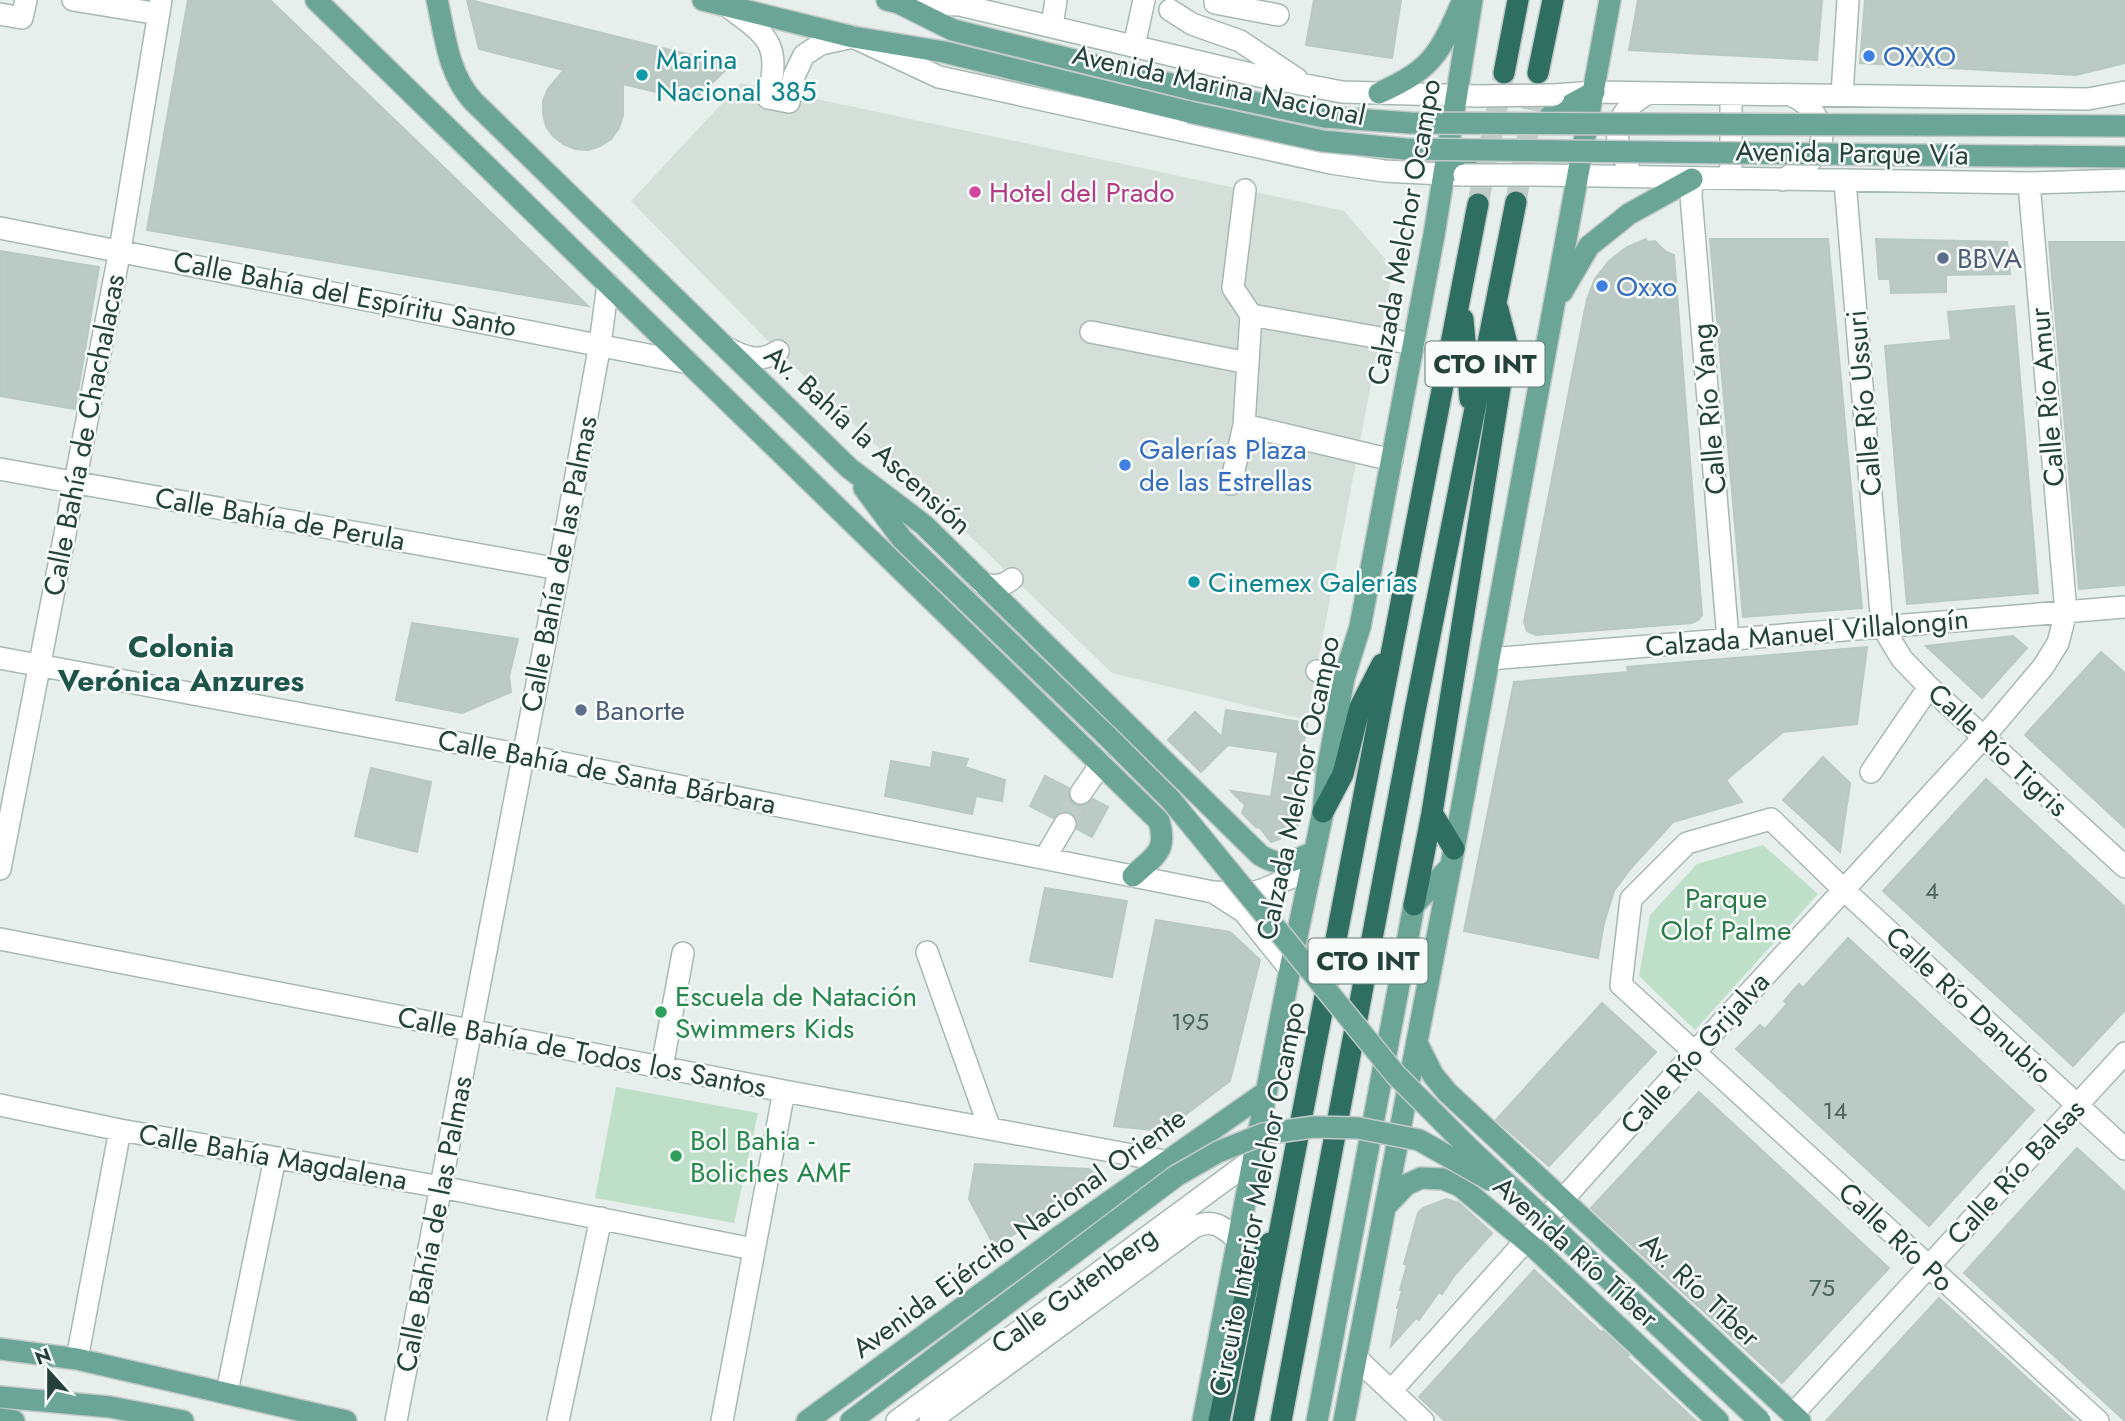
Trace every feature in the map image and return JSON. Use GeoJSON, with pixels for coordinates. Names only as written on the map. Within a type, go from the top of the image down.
{"type":"FeatureCollection","features":[{"type":"Feature","properties":{"kind":"highway"},"geometry":{"type":"LineString","coordinates":[[1504,73],[1518,0]]}},
{"type":"Feature","properties":{"kind":"highway"},"geometry":{"type":"LineString","coordinates":[[1538,73],[1553,0]]}},
{"type":"Feature","properties":{"kind":"highway","name":"CTO INT"},"geometry":{"type":"LineString","coordinates":[[1281,1421],[1410,738],[1516,202]]}},
{"type":"Feature","properties":{"kind":"highway","name":"Circuito Interior Melchor Ocampo"},"geometry":{"type":"LineString","coordinates":[[1243,1421],[1478,204]]}},
{"type":"Feature","properties":{"kind":"highway"},"geometry":{"type":"LineString","coordinates":[[1461,296],[1473,425]]}},
{"type":"Feature","properties":{"kind":"highway"},"geometry":{"type":"LineString","coordinates":[[1413,905],[1432,813],[1507,344],[1497,303]]}},
{"type":"Feature","properties":{"kind":"highway"},"geometry":{"type":"LineString","coordinates":[[1323,812],[1343,774],[1360,706],[1393,644]]}},
{"type":"Feature","properties":{"kind":"highway"},"geometry":{"type":"LineString","coordinates":[[1432,813],[1453,858]]}},
{"type":"Feature","properties":{"kind":"highway"},"geometry":{"type":"LineString","coordinates":[[1219,1421],[1249,1278],[1279,1229]]}},
{"type":"Feature","properties":{"kind":"main road"},"geometry":{"type":"LineString","coordinates":[[316,0],[1159,821],[1163,837],[1160,849],[1133,876]]}},
{"type":"Feature","properties":{"kind":"main road","name":"Av. Bahía la Ascensión"},"geometry":{"type":"LineString","coordinates":[[437,0],[454,72],[463,91],[472,101],[849,468],[924,525],[1260,855],[1271,862],[1285,864],[1313,861]]}},
{"type":"Feature","properties":{"kind":"main road","name":"Avenida Marina Nacional"},"geometry":{"type":"LineString","coordinates":[[703,0],[853,37],[944,52],[1189,112],[1322,141],[1405,149],[1913,155]]}},
{"type":"Feature","properties":{"kind":"main road"},"geometry":{"type":"LineString","coordinates":[[1379,93],[1408,80],[1439,52],[1463,0]]}},
{"type":"Feature","properties":{"kind":"main road","name":"Calzada Melchor Ocampo"},"geometry":{"type":"LineString","coordinates":[[1203,1421],[1252,1160],[1323,812],[1327,772],[1344,678],[1360,626],[1414,344],[1458,170],[1468,95],[1472,0]]}},
{"type":"Feature","properties":{"kind":"main road","name":"CTO INT"},"geometry":{"type":"LineString","coordinates":[[1344,1421],[1453,858],[1610,0]]}},
{"type":"Feature","properties":{"kind":"main road","name":"Avenida Marina Nacional"},"geometry":{"type":"LineString","coordinates":[[893,1],[953,30],[1195,90],[1324,117],[1411,123],[1915,125]]}},
{"type":"Feature","properties":{"kind":"main road"},"geometry":{"type":"LineString","coordinates":[[1458,170],[1552,106],[1594,92]]}},
{"type":"Feature","properties":{"kind":"main road"},"geometry":{"type":"LineString","coordinates":[[445,126],[472,101]]}},
{"type":"Feature","properties":{"kind":"main road","name":"Avenida Parque Vía"},"geometry":{"type":"LineString","coordinates":[[1915,125],[2125,126]]}},
{"type":"Feature","properties":{"kind":"main road","name":"Avenida Parque Vía"},"geometry":{"type":"LineString","coordinates":[[1913,155],[2125,157]]}},
{"type":"Feature","properties":{"kind":"main road"},"geometry":{"type":"LineString","coordinates":[[1555,303],[1589,246],[1629,214],[1692,179]]}},
{"type":"Feature","properties":{"kind":"main road"},"geometry":{"type":"LineString","coordinates":[[849,468],[902,538],[1171,800],[1396,1075],[1521,1198],[1760,1421]]}},
{"type":"Feature","properties":{"kind":"main road"},"geometry":{"type":"LineString","coordinates":[[1317,1421],[1413,905],[1453,858]]}},
{"type":"Feature","properties":{"kind":"main road","name":"Avenida Río Tíber"},"geometry":{"type":"LineString","coordinates":[[1417,1043],[1429,1069],[1441,1086],[1567,1206]]}},
{"type":"Feature","properties":{"kind":"main road","name":"Avenida Ejército Nacional Oriente"},"geometry":{"type":"LineString","coordinates":[[807,1421],[1165,1161],[1266,1092]]}},
{"type":"Feature","properties":{"kind":"main road"},"geometry":{"type":"LineString","coordinates":[[851,1421],[1176,1176],[1218,1152],[1263,1134],[1313,1127],[1358,1128],[1419,1140],[1521,1198]]}},
{"type":"Feature","properties":{"kind":"main road","name":"Avenida Río Tíber"},"geometry":{"type":"LineString","coordinates":[[1385,1208],[1411,1182],[1426,1177],[1443,1179],[1470,1193],[1532,1246],[1718,1421]]}},
{"type":"Feature","properties":{"kind":"main road"},"geometry":{"type":"LineString","coordinates":[[1532,1246],[1546,1236],[1567,1206]]}},
{"type":"Feature","properties":{"kind":"main road","name":"Av. Río Tíber"},"geometry":{"type":"LineString","coordinates":[[1567,1206],[1797,1418]]}},
{"type":"Feature","properties":{"kind":"main road"},"geometry":{"type":"LineString","coordinates":[[0,1349],[77,1359],[346,1421]]}},
{"type":"Feature","properties":{"kind":"main road"},"geometry":{"type":"LineString","coordinates":[[0,1397],[110,1407],[183,1421]]}},
{"type":"Feature","properties":{"kind":"main road"},"geometry":{"type":"LineString","coordinates":[[0,1419],[14,1421]]}},
{"type":"Feature","properties":{"kind":"street"},"geometry":{"type":"LineString","coordinates":[[0,14],[22,18],[26,0]]}},
{"type":"Feature","properties":{"kind":"street"},"geometry":{"type":"LineString","coordinates":[[73,0],[160,7]]}},
{"type":"Feature","properties":{"kind":"street"},"geometry":{"type":"LineString","coordinates":[[1052,26],[1056,0]]}},
{"type":"Feature","properties":{"kind":"street"},"geometry":{"type":"LineString","coordinates":[[1134,46],[1144,0]]}},
{"type":"Feature","properties":{"kind":"street"},"geometry":{"type":"LineString","coordinates":[[1215,0],[1215,3],[1278,15]]}},
{"type":"Feature","properties":{"kind":"street"},"geometry":{"type":"LineString","coordinates":[[1842,95],[1848,0]]}},
{"type":"Feature","properties":{"kind":"street","name":"Avenida Marina Nacional"},"geometry":{"type":"LineString","coordinates":[[893,1],[960,5],[1342,92],[1468,95],[1552,106]]}},
{"type":"Feature","properties":{"kind":"street"},"geometry":{"type":"LineString","coordinates":[[1165,3],[1192,24],[1240,41],[1307,86]]}},
{"type":"Feature","properties":{"kind":"street"},"geometry":{"type":"LineString","coordinates":[[727,6],[759,29],[769,41],[774,55],[774,72],[768,98],[789,102],[794,76],[804,55],[821,44],[853,37]]}},
{"type":"Feature","properties":{"kind":"street","name":"Calle Bahía de Chachalacas"},"geometry":{"type":"LineString","coordinates":[[0,869],[120,250],[160,7]]}},
{"type":"Feature","properties":{"kind":"street","name":"Avenida Marina Nacional"},"geometry":{"type":"LineString","coordinates":[[853,37],[939,77],[1331,163],[1384,171],[1458,170],[1578,176]]}},
{"type":"Feature","properties":{"kind":"street","name":"Avenida Parque Vía"},"geometry":{"type":"LineString","coordinates":[[1594,92],[2088,99],[2125,92]]}},
{"type":"Feature","properties":{"kind":"street"},"geometry":{"type":"LineString","coordinates":[[1641,178],[1620,154],[1618,125],[1624,111],[1634,101],[1649,93]]}},
{"type":"Feature","properties":{"kind":"street"},"geometry":{"type":"LineString","coordinates":[[1731,94],[1731,179]]}},
{"type":"Feature","properties":{"kind":"street"},"geometry":{"type":"LineString","coordinates":[[1783,180],[1814,158],[1821,144],[1822,128],[1812,108],[1788,94]]}},
{"type":"Feature","properties":{"kind":"street","name":"Avenida Parque Vía"},"geometry":{"type":"LineString","coordinates":[[1578,176],[2029,183],[2125,180]]}},
{"type":"Feature","properties":{"kind":"street","name":"Calle Río Yang"},"geometry":{"type":"LineString","coordinates":[[1692,179],[1691,196],[1728,639]]}},
{"type":"Feature","properties":{"kind":"street","name":"Calle Río Ussuri"},"geometry":{"type":"LineString","coordinates":[[1846,181],[1882,626]]}},
{"type":"Feature","properties":{"kind":"street","name":"Calle Río Amur"},"geometry":{"type":"LineString","coordinates":[[2029,183],[2066,612]]}},
{"type":"Feature","properties":{"kind":"street"},"geometry":{"type":"LineString","coordinates":[[1231,484],[1244,425],[1251,315],[1233,288],[1245,190]]}},
{"type":"Feature","properties":{"kind":"street","name":"Calle Bahía del Espíritu Santo"},"geometry":{"type":"LineString","coordinates":[[0,228],[689,363]]}},
{"type":"Feature","properties":{"kind":"street","name":"Calle Bahía de las Palmas"},"geometry":{"type":"LineString","coordinates":[[396,1421],[559,569],[600,344],[608,284]]}},
{"type":"Feature","properties":{"kind":"street"},"geometry":{"type":"LineString","coordinates":[[1251,315],[1414,344]]}},
{"type":"Feature","properties":{"kind":"street"},"geometry":{"type":"LineString","coordinates":[[1091,331],[1248,363]]}},
{"type":"Feature","properties":{"kind":"street"},"geometry":{"type":"LineString","coordinates":[[725,347],[751,358],[770,357],[778,351]]}},
{"type":"Feature","properties":{"kind":"street"},"geometry":{"type":"LineString","coordinates":[[1244,425],[1392,460]]}},
{"type":"Feature","properties":{"kind":"street","name":"Calle Bahía de Perula"},"geometry":{"type":"LineString","coordinates":[[0,468],[559,569]]}},
{"type":"Feature","properties":{"kind":"street"},"geometry":{"type":"LineString","coordinates":[[982,583],[996,586],[1012,579]]}},
{"type":"Feature","properties":{"kind":"street","name":"Calzada Manuel Villalongín"},"geometry":{"type":"LineString","coordinates":[[1489,659],[2066,612],[2121,612]]}},
{"type":"Feature","properties":{"kind":"street","name":"Calle Río Grijalva"},"geometry":{"type":"LineString","coordinates":[[1567,1206],[1695,1052],[1983,738],[2043,667],[2058,643],[2066,612]]}},
{"type":"Feature","properties":{"kind":"street","name":"Calle Río Tigris"},"geometry":{"type":"LineString","coordinates":[[1882,626],[1902,659],[1929,687],[2125,867]]}},
{"type":"Feature","properties":{"kind":"street","name":"Calle Bahía de Santa Bárbara"},"geometry":{"type":"LineString","coordinates":[[0,658],[523,755],[1213,892]]}},
{"type":"Feature","properties":{"kind":"street"},"geometry":{"type":"LineString","coordinates":[[1317,671],[1344,678]]}},
{"type":"Feature","properties":{"kind":"street"},"geometry":{"type":"LineString","coordinates":[[1871,772],[1929,687]]}},
{"type":"Feature","properties":{"kind":"street"},"geometry":{"type":"LineString","coordinates":[[1081,793],[1101,764]]}},
{"type":"Feature","properties":{"kind":"street","name":"Calle Río Danubio"},"geometry":{"type":"LineString","coordinates":[[1695,1052],[1621,985],[1631,899],[1687,843],[1771,819],[1844,890],[2125,1149]]}},
{"type":"Feature","properties":{"kind":"street"},"geometry":{"type":"LineString","coordinates":[[1045,858],[1066,824]]}},
{"type":"Feature","properties":{"kind":"street"},"geometry":{"type":"LineString","coordinates":[[1213,892],[1251,893],[1262,890],[1313,861]]}},
{"type":"Feature","properties":{"kind":"street"},"geometry":{"type":"LineString","coordinates":[[1213,892],[1244,912],[1290,969]]}},
{"type":"Feature","properties":{"kind":"street","name":"Calle Bahía de Todos los Santos"},"geometry":{"type":"LineString","coordinates":[[0,939],[784,1091],[1165,1161]]}},
{"type":"Feature","properties":{"kind":"street"},"geometry":{"type":"LineString","coordinates":[[926,952],[990,1129]]}},
{"type":"Feature","properties":{"kind":"street"},"geometry":{"type":"LineString","coordinates":[[662,1067],[683,953]]}},
{"type":"Feature","properties":{"kind":"street","name":"Calle Río Po"},"geometry":{"type":"LineString","coordinates":[[1695,1052],[2098,1421]]}},
{"type":"Feature","properties":{"kind":"street","name":"Calle Río Balsas"},"geometry":{"type":"LineString","coordinates":[[1797,1418],[1928,1266],[2125,1053]]}},
{"type":"Feature","properties":{"kind":"street"},"geometry":{"type":"LineString","coordinates":[[722,1421],[784,1091]]}},
{"type":"Feature","properties":{"kind":"street","name":"Calle Bahía Magdalena"},"geometry":{"type":"LineString","coordinates":[[0,1105],[120,1130],[441,1187],[753,1250]]}},
{"type":"Feature","properties":{"kind":"street"},"geometry":{"type":"LineString","coordinates":[[77,1359],[120,1130]]}},
{"type":"Feature","properties":{"kind":"street"},"geometry":{"type":"LineString","coordinates":[[227,1392],[275,1158]]}},
{"type":"Feature","properties":{"kind":"street","name":"Calle Gutenberg"},"geometry":{"type":"LineString","coordinates":[[930,1421],[1252,1160]]}},
{"type":"Feature","properties":{"kind":"street"},"geometry":{"type":"LineString","coordinates":[[558,1421],[601,1218]]}},
{"type":"Feature","properties":{"kind":"street","name":"Calle Gutenberg"},"geometry":{"type":"LineString","coordinates":[[897,1421],[1097,1285],[1200,1225],[1217,1224],[1237,1239]]}},
{"type":"Feature","properties":{"kind":"street"},"geometry":{"type":"LineString","coordinates":[[1059,1237],[1097,1285]]}},
{"type":"Feature","properties":{"kind":"street"},"geometry":{"type":"LineString","coordinates":[[1391,1391],[1532,1246]]}},
{"type":"Feature","properties":{"kind":"street"},"geometry":{"type":"LineString","coordinates":[[1356,1358],[1423,1421]]}},
{"type":"Feature","properties":{"kind":"shaded area","name":"Galerías Plaza de las Estrellas"},"geometry":{"type":"Polygon","coordinates":[[[741,83],[1344,211],[1393,268],[1307,720],[1112,673],[778,351],[631,201],[741,83]]]}},
{"type":"Feature","properties":{"kind":"green space","name":"Parque Olof Palme"},"geometry":{"type":"Polygon","coordinates":[[[1763,845],[1818,894],[1695,1030],[1639,976],[1650,915],[1697,864],[1763,845]]]}},
{"type":"Feature","properties":{"kind":"green space","name":"Bol Bahia - Boliches AMF"},"geometry":{"type":"Polygon","coordinates":[[[616,1087],[758,1113],[734,1223],[595,1198],[616,1087]]]}},
{"type":"Feature","properties":{"kind":"building"},"geometry":{"type":"Polygon","coordinates":[[[188,0],[270,0],[588,306],[147,230],[188,0]]]}},
{"type":"Feature","properties":{"kind":"building","name":"Marina Nacional 385"},"geometry":{"type":"Polygon","coordinates":[[[467,0],[731,65],[693,101],[623,84],[623,115],[619,128],[611,139],[588,150],[575,149],[553,136],[546,126],[543,114],[543,101],[548,89],[564,70],[479,49],[467,0]]]}},
{"type":"Feature","properties":{"kind":"building"},"geometry":{"type":"Polygon","coordinates":[[[1314,0],[1401,0],[1392,58],[1306,45],[1314,0]]]}},
{"type":"Feature","properties":{"kind":"building"},"geometry":{"type":"Polygon","coordinates":[[[1638,0],[1822,0],[1817,60],[1629,50],[1638,0]]]}},
{"type":"Feature","properties":{"kind":"building"},"geometry":{"type":"Polygon","coordinates":[[[1865,0],[2125,0],[2125,63],[2076,75],[1860,63],[1865,0]]]}},
{"type":"Feature","properties":{"kind":"building"},"geometry":{"type":"Polygon","coordinates":[[[1646,239],[1647,242],[1655,241],[1666,252],[1674,255],[1702,615],[1692,623],[1536,635],[1527,631],[1524,622],[1587,299],[1595,279],[1609,261],[1627,247],[1646,239]]]}},
{"type":"Feature","properties":{"kind":"building"},"geometry":{"type":"Polygon","coordinates":[[[1710,239],[1828,239],[1862,608],[1743,617],[1710,239]]]}},
{"type":"Feature","properties":{"kind":"building","name":"BBVA"},"geometry":{"type":"Polygon","coordinates":[[[1876,239],[2007,242],[2010,274],[1946,275],[1946,292],[1891,293],[1890,279],[1879,279],[1876,239]]]}},
{"type":"Feature","properties":{"kind":"building"},"geometry":{"type":"Polygon","coordinates":[[[2049,242],[2125,242],[2125,585],[2079,589],[2049,242]]]}},
{"type":"Feature","properties":{"kind":"building"},"geometry":{"type":"Polygon","coordinates":[[[0,251],[99,267],[75,409],[0,396],[0,251]]]}},
{"type":"Feature","properties":{"kind":"building"},"geometry":{"type":"Polygon","coordinates":[[[2014,306],[2038,593],[1907,604],[1885,346],[1951,340],[1948,312],[2014,306]]]}},
{"type":"Feature","properties":{"kind":"building"},"geometry":{"type":"Polygon","coordinates":[[[412,623],[518,639],[509,676],[511,692],[462,713],[396,700],[412,623]]]}},
{"type":"Feature","properties":{"kind":"building"},"geometry":{"type":"Polygon","coordinates":[[[2013,636],[2027,648],[1982,698],[1926,646],[2013,636]]]}},
{"type":"Feature","properties":{"kind":"building"},"geometry":{"type":"Polygon","coordinates":[[[1867,647],[1857,724],[1783,732],[1726,780],[1742,802],[1673,822],[1614,891],[1604,923],[1598,958],[1464,931],[1514,682],[1628,672],[1627,667],[1867,647]]]}},
{"type":"Feature","properties":{"kind":"building"},"geometry":{"type":"Polygon","coordinates":[[[2101,652],[2125,673],[2125,828],[2025,735],[2101,652]]]}},
{"type":"Feature","properties":{"kind":"building"},"geometry":{"type":"Polygon","coordinates":[[[1226,710],[1307,723],[1301,763],[1315,765],[1314,772],[1295,777],[1298,829],[1281,830],[1280,839],[1271,842],[1260,828],[1242,813],[1245,805],[1231,791],[1271,797],[1278,752],[1228,745],[1201,772],[1168,740],[1195,712],[1222,737],[1226,710]]]}},
{"type":"Feature","properties":{"kind":"building"},"geometry":{"type":"Polygon","coordinates":[[[933,752],[968,759],[965,767],[1005,780],[1002,801],[976,796],[972,814],[885,796],[891,761],[931,768],[933,752]]]}},
{"type":"Feature","properties":{"kind":"building"},"geometry":{"type":"Polygon","coordinates":[[[1823,757],[1850,783],[1840,852],[1783,800],[1823,757]]]}},
{"type":"Feature","properties":{"kind":"building"},"geometry":{"type":"Polygon","coordinates":[[[371,768],[431,782],[417,852],[355,836],[371,768]]]}},
{"type":"Feature","properties":{"kind":"building"},"geometry":{"type":"Polygon","coordinates":[[[1045,776],[1069,788],[1069,798],[1074,804],[1086,805],[1093,799],[1108,807],[1092,837],[1077,829],[1077,818],[1071,812],[1059,812],[1053,818],[1030,806],[1045,776]]]}},
{"type":"Feature","properties":{"kind":"building"},"geometry":{"type":"Polygon","coordinates":[[[1986,779],[2125,907],[2125,1010],[2073,1066],[1883,891],[1986,779]]]}},
{"type":"Feature","properties":{"kind":"building"},"geometry":{"type":"Polygon","coordinates":[[[1045,888],[1127,901],[1112,977],[1030,961],[1045,888]]]}},
{"type":"Feature","properties":{"kind":"building"},"geometry":{"type":"Polygon","coordinates":[[[1156,920],[1230,932],[1260,960],[1230,1081],[1164,1131],[1114,1126],[1156,920]]]}},
{"type":"Feature","properties":{"kind":"building"},"geometry":{"type":"Polygon","coordinates":[[[1848,938],[2034,1110],[1929,1226],[1736,1049],[1760,1025],[1765,1029],[1787,1004],[1784,1001],[1799,984],[1803,988],[1848,938]]]}},
{"type":"Feature","properties":{"kind":"building"},"geometry":{"type":"Polygon","coordinates":[[[1602,1003],[1656,1052],[1549,1166],[1496,1120],[1602,1003]]]}},
{"type":"Feature","properties":{"kind":"building"},"geometry":{"type":"Polygon","coordinates":[[[1699,1092],[1889,1268],[1782,1383],[1591,1208],[1699,1092]]]}},
{"type":"Feature","properties":{"kind":"building"},"geometry":{"type":"Polygon","coordinates":[[[2077,1148],[2125,1192],[2125,1421],[1964,1273],[2077,1148]]]}},
{"type":"Feature","properties":{"kind":"building"},"geometry":{"type":"Polygon","coordinates":[[[975,1164],[1089,1169],[1094,1174],[1093,1181],[995,1247],[969,1199],[975,1164]]]}},
{"type":"Feature","properties":{"kind":"building"},"geometry":{"type":"Polygon","coordinates":[[[1446,1199],[1459,1203],[1492,1233],[1454,1276],[1442,1294],[1439,1292],[1419,1320],[1416,1318],[1391,1346],[1407,1265],[1404,1264],[1418,1213],[1423,1208],[1446,1199]]]}},
{"type":"Feature","properties":{"kind":"building"},"geometry":{"type":"Polygon","coordinates":[[[1534,1270],[1629,1355],[1627,1357],[1696,1421],[1445,1421],[1419,1397],[1534,1270]]]}},
{"type":"Feature","properties":{"kind":"building"},"geometry":{"type":"Polygon","coordinates":[[[1939,1298],[2038,1388],[2074,1421],[1826,1421],[1939,1298]]]}},
{"type":"Feature","properties":{"kind":"tunnel"},"geometry":{"type":"LineString","coordinates":[[1478,204],[1504,73]]}},
{"type":"Feature","properties":{"kind":"tunnel"},"geometry":{"type":"LineString","coordinates":[[1516,202],[1537,80]]}},
{"type":"Feature","properties":{"kind":"tunnel"},"geometry":{"type":"LineString","coordinates":[[1065,824],[1081,793]]}},
{"type":"Feature","properties":{"kind":"place","name":"OXXO"},"geometry":{"type":"Point","coordinates":[1869,56]}},
{"type":"Feature","properties":{"kind":"place","name":"Marina Nacional 385"},"geometry":{"type":"Point","coordinates":[642,75]}},
{"type":"Feature","properties":{"kind":"place","name":"Hotel del Prado"},"geometry":{"type":"Point","coordinates":[975,192]}},
{"type":"Feature","properties":{"kind":"place","name":"BBVA"},"geometry":{"type":"Point","coordinates":[1943,258]}},
{"type":"Feature","properties":{"kind":"place","name":"Oxxo"},"geometry":{"type":"Point","coordinates":[1602,286]}},
{"type":"Feature","properties":{"kind":"place","name":"Galerías Plaza de las Estrellas"},"geometry":{"type":"Point","coordinates":[1125,465]}},
{"type":"Feature","properties":{"kind":"place","name":"Cinemex Galerías"},"geometry":{"type":"Point","coordinates":[1194,582]}},
{"type":"Feature","properties":{"kind":"place","name":"Banorte"},"geometry":{"type":"Point","coordinates":[581,710]}},
{"type":"Feature","properties":{"kind":"place","name":"Escuela de Natación Swimmers Kids"},"geometry":{"type":"Point","coordinates":[661,1012]}},
{"type":"Feature","properties":{"kind":"place","name":"Bol Bahia - Boliches AMF"},"geometry":{"type":"Point","coordinates":[676,1156]}},
{"type":"Feature","properties":{"kind":"district","name":"Colonia Verónica Anzures"},"geometry":{"type":"Point","coordinates":[181,663]}}]}
